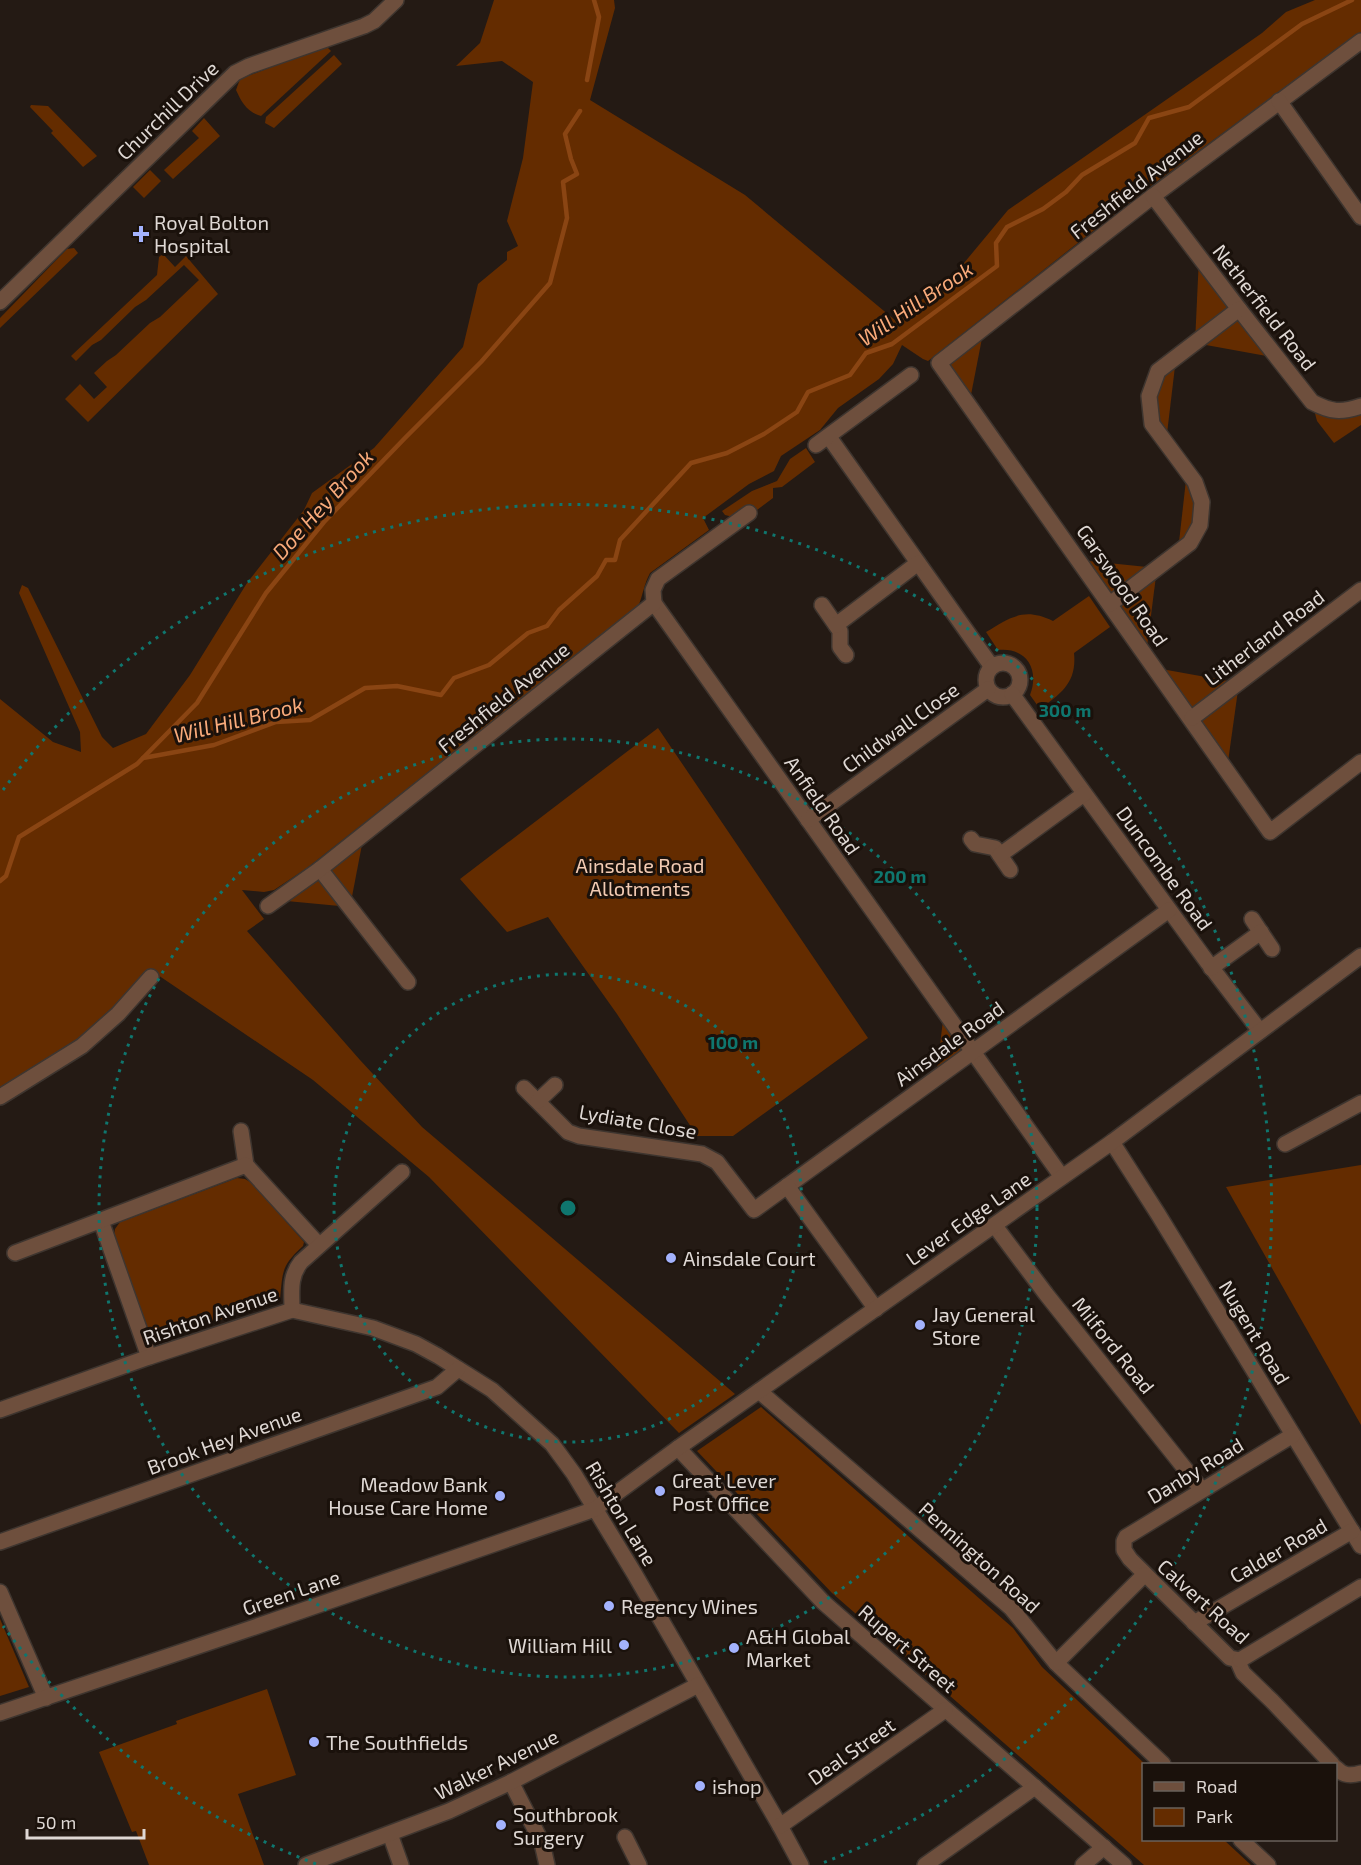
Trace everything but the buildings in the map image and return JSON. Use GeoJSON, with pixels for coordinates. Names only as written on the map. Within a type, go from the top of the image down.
{"type":"FeatureCollection","features":[{"type":"Feature","properties":{"kind":"street","name":"Churchill Drive"},"geometry":{"type":"LineString","coordinates":[[0,302],[235,73],[364,26],[374,21],[396,0]]}},
{"type":"Feature","properties":{"kind":"street","name":"Freshfield Avenue"},"geometry":{"type":"LineString","coordinates":[[939,363],[1152,196],[1361,41]]}},
{"type":"Feature","properties":{"kind":"street"},"geometry":{"type":"LineString","coordinates":[[1279,101],[1361,217]]}},
{"type":"Feature","properties":{"kind":"street","name":"Netherfield Road"},"geometry":{"type":"LineString","coordinates":[[1152,196],[1312,402],[1326,410],[1336,411],[1346,411],[1361,406]]}},
{"type":"Feature","properties":{"kind":"street"},"geometry":{"type":"LineString","coordinates":[[1110,603],[1190,543],[1200,525],[1202,502],[1195,482],[1152,424],[1149,396],[1158,371],[1239,309]]}},
{"type":"Feature","properties":{"kind":"street","name":"Garswood Road"},"geometry":{"type":"LineString","coordinates":[[939,363],[1192,718],[1270,832],[1361,762]]}},
{"type":"Feature","properties":{"kind":"street"},"geometry":{"type":"LineString","coordinates":[[911,375],[822,441],[918,563],[992,667]]}},
{"type":"Feature","properties":{"kind":"street"},"geometry":{"type":"LineString","coordinates":[[654,603],[653,590],[658,579],[749,513]]}},
{"type":"Feature","properties":{"kind":"street"},"geometry":{"type":"LineString","coordinates":[[836,625],[918,563]]}},
{"type":"Feature","properties":{"kind":"street","name":"Litherland Road"},"geometry":{"type":"LineString","coordinates":[[1192,718],[1361,590]]}},
{"type":"Feature","properties":{"kind":"street","name":"Freshfield Avenue"},"geometry":{"type":"LineString","coordinates":[[268,906],[320,869],[654,603]]}},
{"type":"Feature","properties":{"kind":"street","name":"Anfield Road"},"geometry":{"type":"LineString","coordinates":[[654,603],[1062,1178]]}},
{"type":"Feature","properties":{"kind":"street"},"geometry":{"type":"LineString","coordinates":[[822,605],[840,631],[840,647],[846,655]]}},
{"type":"Feature","properties":{"kind":"street"},"geometry":{"type":"LineString","coordinates":[[1005,663],[1015,668],[1020,679],[1012,694],[996,696],[988,689],[986,678],[992,667],[1005,663]]}},
{"type":"Feature","properties":{"kind":"street","name":"Childwall Close"},"geometry":{"type":"LineString","coordinates":[[808,820],[988,689]]}},
{"type":"Feature","properties":{"kind":"street","name":"Duncombe Road"},"geometry":{"type":"LineString","coordinates":[[1012,694],[1211,968],[1260,1031]]}},
{"type":"Feature","properties":{"kind":"street"},"geometry":{"type":"LineString","coordinates":[[999,855],[1084,794]]}},
{"type":"Feature","properties":{"kind":"street"},"geometry":{"type":"LineString","coordinates":[[971,839],[975,844],[995,848],[1010,870]]}},
{"type":"Feature","properties":{"kind":"street"},"geometry":{"type":"LineString","coordinates":[[320,869],[408,982]]}},
{"type":"Feature","properties":{"kind":"street","name":"Ainsdale Road"},"geometry":{"type":"LineString","coordinates":[[754,1210],[1169,910]]}},
{"type":"Feature","properties":{"kind":"street"},"geometry":{"type":"LineString","coordinates":[[1211,968],[1256,926],[1272,949]]}},
{"type":"Feature","properties":{"kind":"street","name":"Lever Edge Lane"},"geometry":{"type":"LineString","coordinates":[[595,1509],[1112,1142],[1360,958]]}},
{"type":"Feature","properties":{"kind":"street"},"geometry":{"type":"LineString","coordinates":[[0,1097],[82,1046],[118,1014],[142,998],[151,977]]}},
{"type":"Feature","properties":{"kind":"street"},"geometry":{"type":"LineString","coordinates":[[538,1101],[555,1085]]}},
{"type":"Feature","properties":{"kind":"street","name":"Lydiate Close"},"geometry":{"type":"LineString","coordinates":[[524,1088],[568,1132],[579,1136],[710,1157],[717,1162],[754,1210]]}},
{"type":"Feature","properties":{"kind":"street"},"geometry":{"type":"LineString","coordinates":[[1304,1152],[1291,1141],[1361,1103]]}},
{"type":"Feature","properties":{"kind":"street"},"geometry":{"type":"LineString","coordinates":[[241,1131],[246,1166],[319,1245]]}},
{"type":"Feature","properties":{"kind":"street","name":"Nugent Road"},"geometry":{"type":"LineString","coordinates":[[1112,1142],[1361,1546]]}},
{"type":"Feature","properties":{"kind":"street"},"geometry":{"type":"LineString","coordinates":[[15,1253],[246,1166]]}},
{"type":"Feature","properties":{"kind":"street","name":"Rishton Avenue"},"geometry":{"type":"LineString","coordinates":[[0,1410],[149,1357],[292,1310],[292,1279],[295,1270],[319,1245],[402,1172]]}},
{"type":"Feature","properties":{"kind":"street"},"geometry":{"type":"LineString","coordinates":[[787,1186],[876,1309]]}},
{"type":"Feature","properties":{"kind":"street"},"geometry":{"type":"LineString","coordinates":[[101,1221],[149,1357]]}},
{"type":"Feature","properties":{"kind":"street","name":"Milford Road"},"geometry":{"type":"LineString","coordinates":[[995,1226],[1046,1294],[1202,1490]]}},
{"type":"Feature","properties":{"kind":"street","name":"Rishton Lane"},"geometry":{"type":"LineString","coordinates":[[292,1310],[373,1328],[416,1344],[492,1390],[552,1444],[574,1473],[634,1573],[801,1865]]}},
{"type":"Feature","properties":{"kind":"street","name":"Brook Hey Avenue"},"geometry":{"type":"LineString","coordinates":[[0,1542],[437,1387],[458,1369]]}},
{"type":"Feature","properties":{"kind":"street","name":"Pennington Road"},"geometry":{"type":"LineString","coordinates":[[753,1395],[1011,1608],[1056,1663],[1162,1763]]}},
{"type":"Feature","properties":{"kind":"street","name":"Danby Road"},"geometry":{"type":"LineString","coordinates":[[1123,1545],[1126,1537],[1293,1435]]}},
{"type":"Feature","properties":{"kind":"street","name":"Rupert Street"},"geometry":{"type":"LineString","coordinates":[[684,1444],[824,1602],[1124,1865]]}},
{"type":"Feature","properties":{"kind":"street","name":"Green Lane"},"geometry":{"type":"LineString","coordinates":[[0,1713],[595,1509]]}},
{"type":"Feature","properties":{"kind":"street","name":"Calder Road"},"geometry":{"type":"LineString","coordinates":[[1194,1623],[1352,1531]]}},
{"type":"Feature","properties":{"kind":"street","name":"Calvert Road"},"geometry":{"type":"LineString","coordinates":[[1123,1545],[1126,1555],[1144,1575],[1230,1658],[1240,1660],[1239,1664],[1243,1673],[1272,1701],[1328,1763]]}},
{"type":"Feature","properties":{"kind":"street"},"geometry":{"type":"LineString","coordinates":[[1056,1663],[1144,1575]]}},
{"type":"Feature","properties":{"kind":"street"},"geometry":{"type":"LineString","coordinates":[[1240,1660],[1361,1587]]}},
{"type":"Feature","properties":{"kind":"street"},"geometry":{"type":"LineString","coordinates":[[0,1592],[46,1698]]}},
{"type":"Feature","properties":{"kind":"street","name":"Walker Avenue"},"geometry":{"type":"LineString","coordinates":[[306,1865],[449,1811],[511,1782],[698,1685]]}},
{"type":"Feature","properties":{"kind":"street","name":"Deal Street"},"geometry":{"type":"LineString","coordinates":[[780,1826],[945,1710]]}},
{"type":"Feature","properties":{"kind":"street"},"geometry":{"type":"LineString","coordinates":[[1337,1772],[1346,1775],[1361,1773]]}},
{"type":"Feature","properties":{"kind":"street"},"geometry":{"type":"LineString","coordinates":[[511,1782],[542,1843],[547,1865]]}},
{"type":"Feature","properties":{"kind":"street"},"geometry":{"type":"LineString","coordinates":[[925,1865],[1035,1786]]}},
{"type":"Feature","properties":{"kind":"street"},"geometry":{"type":"LineString","coordinates":[[390,1834],[401,1865]]}},
{"type":"Feature","properties":{"kind":"street"},"geometry":{"type":"LineString","coordinates":[[625,1837],[639,1865]]}},
{"type":"Feature","properties":{"kind":"street"},"geometry":{"type":"LineString","coordinates":[[1246,1841],[1268,1865]]}},
{"type":"Feature","properties":{"kind":"street"},"geometry":{"type":"LineString","coordinates":[[1083,1865],[1104,1847]]}},
{"type":"Feature","properties":{"kind":"green space"},"geometry":{"type":"Polygon","coordinates":[[[494,0],[614,0],[615,8],[590,100],[745,195],[896,321],[959,269],[1008,210],[1262,33],[1286,12],[1315,0],[1361,0],[1361,32],[1145,190],[928,361],[902,345],[893,364],[879,379],[838,408],[820,430],[781,456],[774,471],[749,484],[703,518],[709,530],[650,573],[638,607],[307,868],[274,890],[264,892],[242,890],[264,919],[247,931],[422,1127],[735,1394],[679,1433],[429,1177],[313,1080],[149,969],[114,1009],[61,1053],[0,1091],[0,699],[53,742],[81,752],[80,732],[19,593],[22,585],[28,588],[102,737],[113,748],[146,734],[190,675],[247,583],[304,510],[312,493],[374,448],[463,347],[478,284],[507,260],[507,252],[518,246],[507,221],[523,158],[533,82],[502,61],[456,66],[480,43],[494,0]]]}},
{"type":"Feature","properties":{"kind":"green space"},"geometry":{"type":"Polygon","coordinates":[[[326,46],[331,51],[261,116],[252,112],[243,103],[236,90],[240,79],[326,46]]]}},
{"type":"Feature","properties":{"kind":"green space"},"geometry":{"type":"Polygon","coordinates":[[[334,55],[342,64],[274,128],[265,123],[266,117],[334,55]]]}},
{"type":"Feature","properties":{"kind":"green space"},"geometry":{"type":"Polygon","coordinates":[[[31,105],[48,106],[97,156],[83,167],[51,133],[53,131],[30,107],[31,105]]]}},
{"type":"Feature","properties":{"kind":"green space"},"geometry":{"type":"Polygon","coordinates":[[[204,118],[220,136],[173,179],[164,170],[199,138],[192,131],[204,118]]]}},
{"type":"Feature","properties":{"kind":"green space"},"geometry":{"type":"Polygon","coordinates":[[[150,170],[161,181],[144,198],[133,187],[150,170]]]}},
{"type":"Feature","properties":{"kind":"green space"},"geometry":{"type":"Polygon","coordinates":[[[74,248],[78,253],[0,328],[0,318],[67,249],[74,248]]]}},
{"type":"Feature","properties":{"kind":"green space"},"geometry":{"type":"Polygon","coordinates":[[[163,254],[175,267],[186,256],[218,294],[88,422],[65,399],[80,384],[94,399],[107,387],[94,373],[150,323],[160,317],[199,280],[184,265],[76,361],[71,356],[157,275],[159,257],[163,254]]]}},
{"type":"Feature","properties":{"kind":"green space"},"geometry":{"type":"Polygon","coordinates":[[[1199,257],[1278,358],[1195,343],[1199,257]]]}},
{"type":"Feature","properties":{"kind":"green space"},"geometry":{"type":"Polygon","coordinates":[[[984,328],[969,405],[939,363],[984,328]]]}},
{"type":"Feature","properties":{"kind":"green space"},"geometry":{"type":"Polygon","coordinates":[[[1176,358],[1166,442],[1152,424],[1158,371],[1176,358]]]}},
{"type":"Feature","properties":{"kind":"green space"},"geometry":{"type":"Polygon","coordinates":[[[1312,402],[1361,410],[1361,425],[1334,443],[1317,421],[1312,402]]]}},
{"type":"Feature","properties":{"kind":"green space"},"geometry":{"type":"Polygon","coordinates":[[[806,448],[815,462],[782,487],[773,488],[773,498],[757,510],[751,505],[733,517],[725,515],[722,511],[752,491],[777,481],[790,459],[806,448]]]}},
{"type":"Feature","properties":{"kind":"green space"},"geometry":{"type":"Polygon","coordinates":[[[1187,471],[1200,525],[1178,551],[1187,471]]]}},
{"type":"Feature","properties":{"kind":"green space"},"geometry":{"type":"Polygon","coordinates":[[[1079,560],[1157,568],[1146,655],[1079,560]]]}},
{"type":"Feature","properties":{"kind":"green space"},"geometry":{"type":"Polygon","coordinates":[[[1089,596],[1110,627],[1074,653],[1073,672],[1066,686],[1040,709],[1030,695],[1033,677],[1028,662],[1016,652],[998,650],[986,632],[1011,618],[1026,614],[1053,621],[1089,596]]]}},
{"type":"Feature","properties":{"kind":"green space"},"geometry":{"type":"Polygon","coordinates":[[[1156,668],[1239,683],[1227,769],[1156,668]]]}},
{"type":"Feature","properties":{"kind":"green space","name":"Ainsdale Road Allotments"},"geometry":{"type":"Polygon","coordinates":[[[658,728],[868,1038],[733,1136],[697,1136],[617,1014],[548,917],[507,932],[460,879],[658,728]]]}},
{"type":"Feature","properties":{"kind":"green space"},"geometry":{"type":"Polygon","coordinates":[[[364,834],[350,907],[276,900],[364,834]]]}},
{"type":"Feature","properties":{"kind":"green space"},"geometry":{"type":"Polygon","coordinates":[[[944,1012],[972,1052],[936,1078],[944,1012]]]}},
{"type":"Feature","properties":{"kind":"green space"},"geometry":{"type":"Polygon","coordinates":[[[1361,1165],[1361,1425],[1226,1187],[1361,1165]]]}},
{"type":"Feature","properties":{"kind":"green space"},"geometry":{"type":"Polygon","coordinates":[[[237,1178],[252,1183],[304,1242],[284,1270],[280,1299],[162,1340],[155,1340],[150,1334],[114,1236],[115,1229],[120,1222],[237,1178]]]}},
{"type":"Feature","properties":{"kind":"green space"},"geometry":{"type":"Polygon","coordinates":[[[761,1407],[1013,1628],[1042,1667],[1144,1763],[1142,1763],[1142,1841],[1225,1841],[1251,1865],[1144,1865],[832,1593],[697,1451],[761,1407]]]}},
{"type":"Feature","properties":{"kind":"green space"},"geometry":{"type":"Polygon","coordinates":[[[0,1619],[29,1687],[0,1696],[0,1619]]]}},
{"type":"Feature","properties":{"kind":"green space"},"geometry":{"type":"Polygon","coordinates":[[[267,1689],[296,1775],[238,1794],[264,1865],[149,1865],[136,1831],[132,1832],[99,1752],[177,1724],[176,1721],[267,1689]]]}},
{"type":"Feature","properties":{"kind":"waterway"},"geometry":{"type":"LineString","coordinates":[[587,80],[599,17],[594,0]]}},
{"type":"Feature","properties":{"kind":"waterway","name":"Will Hill Brook"},"geometry":{"type":"LineString","coordinates":[[143,758],[214,745],[276,722],[310,720],[365,688],[397,686],[441,695],[454,678],[489,665],[528,633],[547,626],[559,610],[597,576],[606,560],[615,560],[620,540],[691,463],[727,453],[764,434],[797,412],[808,392],[850,375],[866,353],[892,344],[997,266],[996,243],[1007,227],[1043,209],[1066,192],[1082,175],[1135,143],[1149,118],[1189,107],[1302,24],[1352,0]]}},
{"type":"Feature","properties":{"kind":"waterway","name":"Doe Hey Brook"},"geometry":{"type":"LineString","coordinates":[[0,881],[6,876],[19,837],[137,764],[197,703],[266,593],[324,522],[481,362],[550,283],[567,218],[563,182],[577,174],[565,134],[580,111]]}},
{"type":"Feature","properties":{"kind":"place","name":"Royal Bolton Hospital"},"geometry":{"type":"Point","coordinates":[141,234]}},
{"type":"Feature","properties":{"kind":"place","name":"Ainsdale Court"},"geometry":{"type":"Point","coordinates":[671,1258]}},
{"type":"Feature","properties":{"kind":"place","name":"Jay General Store"},"geometry":{"type":"Point","coordinates":[920,1325]}},
{"type":"Feature","properties":{"kind":"place","name":"Great Lever Post Office"},"geometry":{"type":"Point","coordinates":[660,1491]}},
{"type":"Feature","properties":{"kind":"place","name":"Meadow Bank House Care Home"},"geometry":{"type":"Point","coordinates":[500,1496]}},
{"type":"Feature","properties":{"kind":"place","name":"Regency Wines"},"geometry":{"type":"Point","coordinates":[609,1606]}},
{"type":"Feature","properties":{"kind":"place","name":"William Hill"},"geometry":{"type":"Point","coordinates":[624,1645]}},
{"type":"Feature","properties":{"kind":"place","name":"A&H Global Market"},"geometry":{"type":"Point","coordinates":[734,1648]}},
{"type":"Feature","properties":{"kind":"place","name":"The Southfields"},"geometry":{"type":"Point","coordinates":[314,1742]}},
{"type":"Feature","properties":{"kind":"place","name":"ishop"},"geometry":{"type":"Point","coordinates":[700,1786]}},
{"type":"Feature","properties":{"kind":"place","name":"Southbrook Surgery"},"geometry":{"type":"Point","coordinates":[501,1825]}}]}
